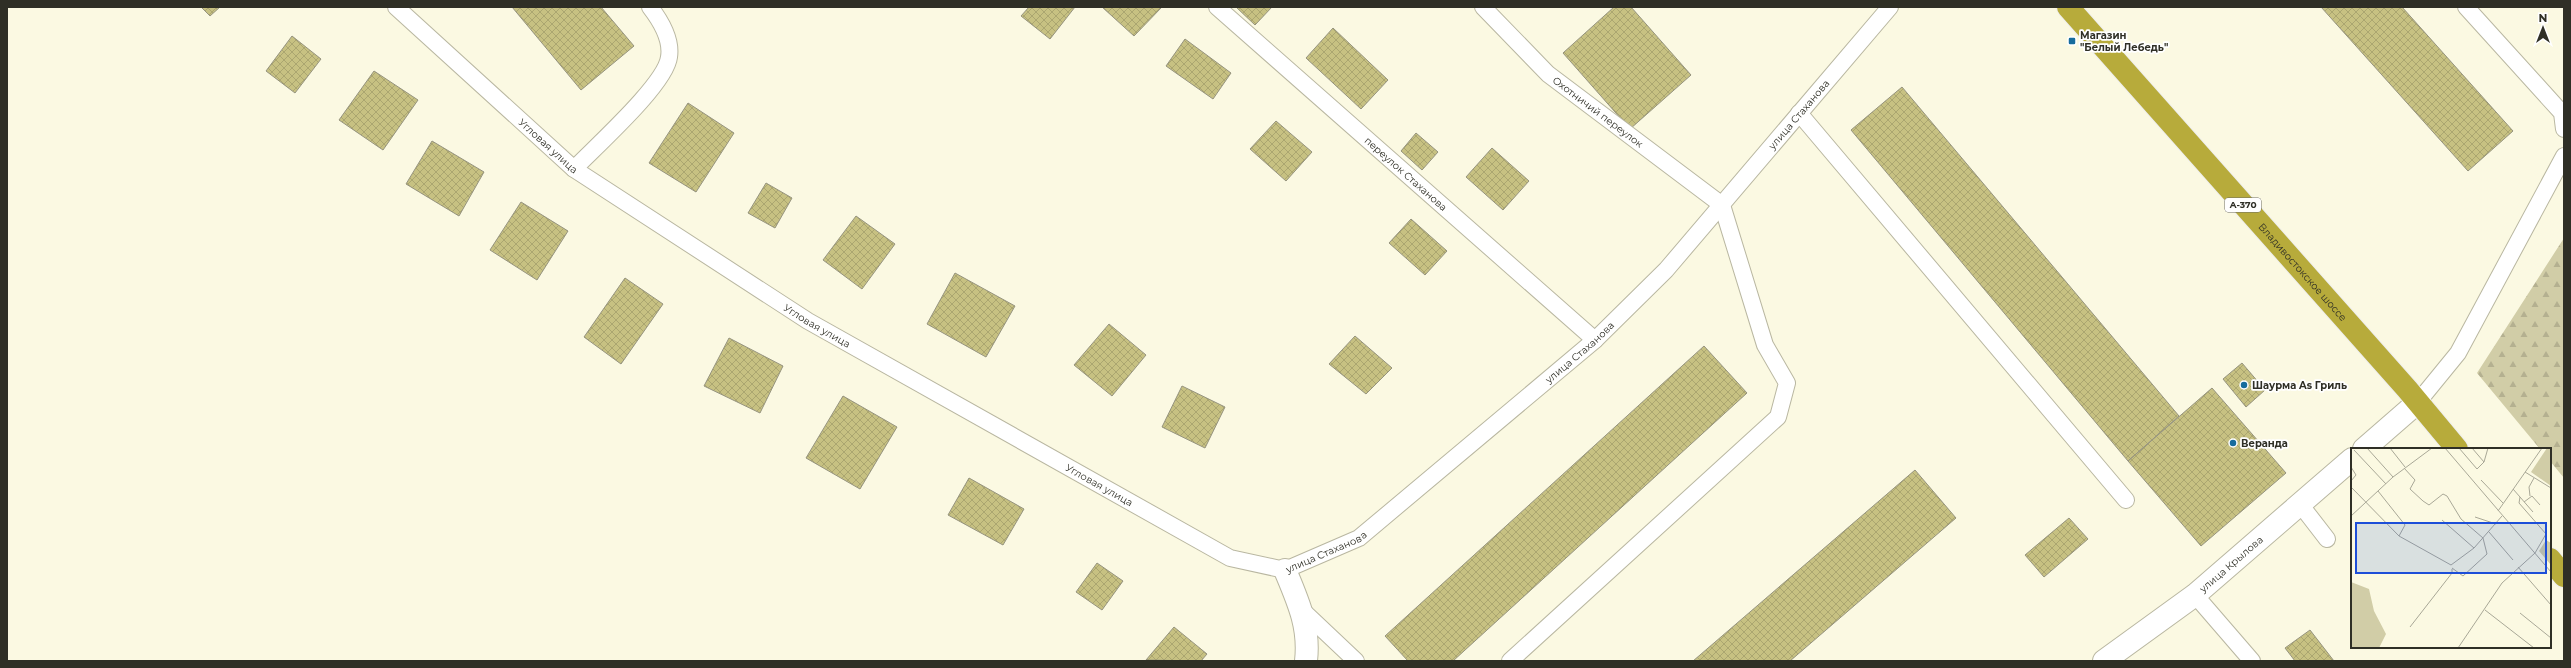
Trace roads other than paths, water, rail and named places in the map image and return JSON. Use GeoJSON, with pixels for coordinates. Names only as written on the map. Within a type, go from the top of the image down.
{"type":"FeatureCollection","features":[{"type":"Feature","properties":{"kind":"highway","name":"Владивостокское шоссе"},"geometry":{"type":"LineString","coordinates":[[2068,7],[2418,402],[2456,448]]}},
{"type":"Feature","properties":{"kind":"highway"},"geometry":{"type":"LineString","coordinates":[[2551,560],[2564,576]]}},
{"type":"Feature","properties":{"kind":"street"},"geometry":{"type":"LineString","coordinates":[[2365,448],[2418,402]]}},
{"type":"Feature","properties":{"kind":"street","name":"улица Крылова"},"geometry":{"type":"LineString","coordinates":[[2104,661],[2195,595],[2351,460]]}},
{"type":"Feature","properties":{"kind":"street","name":"улица Стаханова"},"geometry":{"type":"LineString","coordinates":[[1285,570],[1302,610],[1308,640],[1306,661]]}},
{"type":"Feature","properties":{"kind":"lane","name":"Угловая улица"},"geometry":{"type":"LineString","coordinates":[[396,7],[574,169],[808,321],[1230,558],[1285,570]]}},
{"type":"Feature","properties":{"kind":"lane"},"geometry":{"type":"LineString","coordinates":[[574,169],[657,83],[670,57],[664,25],[650,7]]}},
{"type":"Feature","properties":{"kind":"lane","name":"переулок Стаханова"},"geometry":{"type":"LineString","coordinates":[[1217,7],[1595,340]]}},
{"type":"Feature","properties":{"kind":"lane","name":"Охотничий переулок"},"geometry":{"type":"LineString","coordinates":[[1483,7],[1548,74],[1722,205]]}},
{"type":"Feature","properties":{"kind":"lane","name":"улица Стаханова"},"geometry":{"type":"LineString","coordinates":[[1285,570],[1359,538],[1595,340],[1666,270],[1890,7]]}},
{"type":"Feature","properties":{"kind":"lane"},"geometry":{"type":"LineString","coordinates":[[2466,7],[2562,113],[2564,129]]}},
{"type":"Feature","properties":{"kind":"lane"},"geometry":{"type":"LineString","coordinates":[[1799,113],[2126,500]]}},
{"type":"Feature","properties":{"kind":"lane"},"geometry":{"type":"LineString","coordinates":[[2418,402],[2458,353],[2564,156]]}},
{"type":"Feature","properties":{"kind":"lane"},"geometry":{"type":"LineString","coordinates":[[1510,661],[1778,417],[1787,383],[1765,345],[1722,205]]}},
{"type":"Feature","properties":{"kind":"lane"},"geometry":{"type":"LineString","coordinates":[[2300,504],[2327,539]]}},
{"type":"Feature","properties":{"kind":"lane"},"geometry":{"type":"LineString","coordinates":[[2195,595],[2252,661]]}},
{"type":"Feature","properties":{"kind":"lane"},"geometry":{"type":"LineString","coordinates":[[1302,610],[1356,661]]}},
{"type":"Feature","properties":{"kind":"place","name":"Магазин \"Белый Лебедь\""},"geometry":{"type":"Point","coordinates":[2072,41]}},
{"type":"Feature","properties":{"kind":"place","name":"Шаурма As Гриль"},"geometry":{"type":"Point","coordinates":[2244,385]}},
{"type":"Feature","properties":{"kind":"place","name":"Веранда"},"geometry":{"type":"Point","coordinates":[2233,443]}}]}
